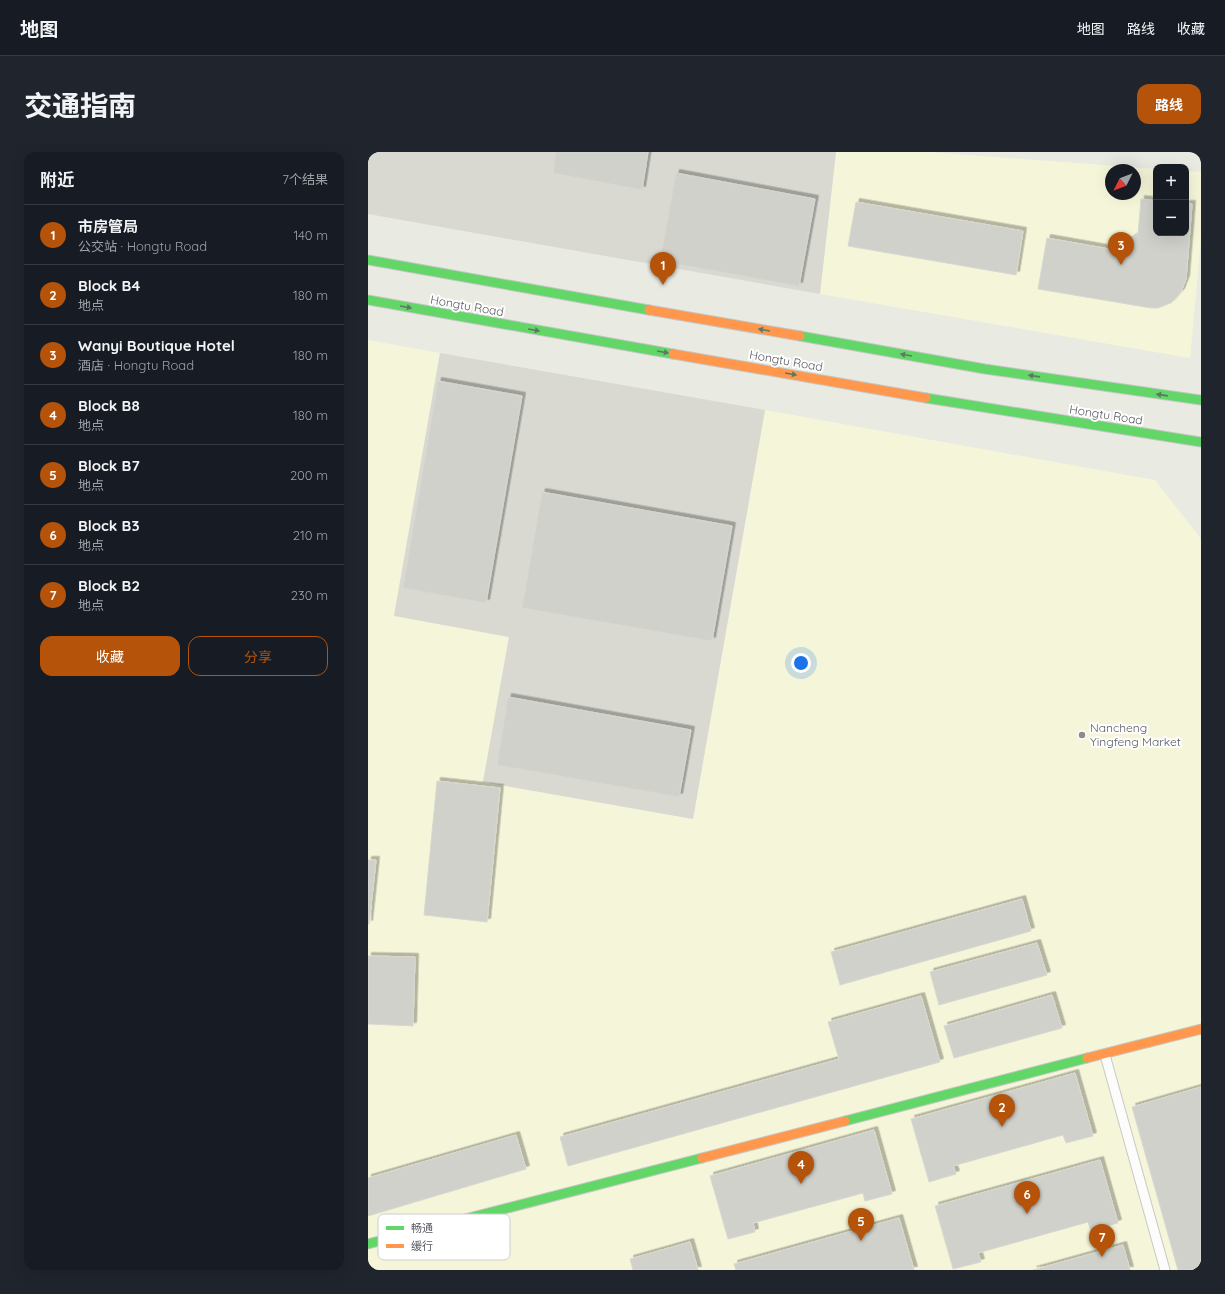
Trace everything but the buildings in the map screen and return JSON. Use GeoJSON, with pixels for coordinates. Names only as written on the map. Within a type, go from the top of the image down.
{"type":"FeatureCollection","features":[{"type":"Feature","properties":{"kind":"main road"},"geometry":{"type":"LineString","coordinates":[[368,260],[985,369],[1201,400]]}},
{"type":"Feature","properties":{"kind":"main road","name":"Hongtu Road"},"geometry":{"type":"LineString","coordinates":[[368,300],[984,408],[1201,442]]}},
{"type":"Feature","properties":{"kind":"main road"},"geometry":{"type":"LineString","coordinates":[[485,1214],[1201,1029]]}},
{"type":"Feature","properties":{"kind":"main road"},"geometry":{"type":"LineString","coordinates":[[368,1244],[378,1241]]}},
{"type":"Feature","properties":{"kind":"lane"},"geometry":{"type":"LineString","coordinates":[[1105,1055],[1165,1270]]}},
{"type":"Feature","properties":{"kind":"shaded area"},"geometry":{"type":"Polygon","coordinates":[[[368,152],[836,152],[820,294],[368,214],[368,152]]]}},
{"type":"Feature","properties":{"kind":"shaded area"},"geometry":{"type":"Polygon","coordinates":[[[836,152],[929,152],[1105,165],[1105,200],[1141,200],[1141,168],[1153,169],[1153,236],[1189,236],[1189,171],[1201,172],[1201,241],[1190,358],[820,294],[836,152]]]}},
{"type":"Feature","properties":{"kind":"shaded area"},"geometry":{"type":"Polygon","coordinates":[[[368,340],[440,353],[394,615],[509,637],[483,781],[693,819],[765,410],[1155,480],[1201,539],[1201,1270],[368,1270],[368,340]]]}},
{"type":"Feature","properties":{"kind":"shaded area"},"geometry":{"type":"Polygon","coordinates":[[[440,353],[765,410],[693,819],[483,782],[509,637],[394,616],[440,353]]]}},
{"type":"Feature","properties":{"kind":"traffic: fast"},"geometry":{"type":"LineString","coordinates":[[368,260],[649,310]]}},
{"type":"Feature","properties":{"kind":"traffic: fast"},"geometry":{"type":"LineString","coordinates":[[368,300],[673,354]]}},
{"type":"Feature","properties":{"kind":"traffic: fast"},"geometry":{"type":"LineString","coordinates":[[800,336],[985,369],[1201,400]]}},
{"type":"Feature","properties":{"kind":"traffic: fast"},"geometry":{"type":"LineString","coordinates":[[926,398],[1201,442]]}},
{"type":"Feature","properties":{"kind":"traffic: fast"},"geometry":{"type":"LineString","coordinates":[[845,1121],[1087,1058]]}},
{"type":"Feature","properties":{"kind":"traffic: fast"},"geometry":{"type":"LineString","coordinates":[[485,1214],[702,1158]]}},
{"type":"Feature","properties":{"kind":"traffic: fast"},"geometry":{"type":"LineString","coordinates":[[368,1244],[378,1241]]}},
{"type":"Feature","properties":{"kind":"traffic: slow"},"geometry":{"type":"LineString","coordinates":[[649,310],[800,336]]}},
{"type":"Feature","properties":{"kind":"traffic: slow"},"geometry":{"type":"LineString","coordinates":[[673,354],[926,398]]}},
{"type":"Feature","properties":{"kind":"traffic: slow"},"geometry":{"type":"LineString","coordinates":[[1087,1058],[1201,1029]]}},
{"type":"Feature","properties":{"kind":"traffic: slow"},"geometry":{"type":"LineString","coordinates":[[702,1158],[845,1121]]}},
{"type":"Feature","properties":{"kind":"place","name":"Wanyi Boutique Hotel"},"geometry":{"type":"Point","coordinates":[1121,265]}},
{"type":"Feature","properties":{"kind":"place","name":"市房管局"},"geometry":{"type":"Point","coordinates":[663,285]}},
{"type":"Feature","properties":{"kind":"place","name":"Nancheng Yingfeng Market"},"geometry":{"type":"Point","coordinates":[1082,735]}},
{"type":"Feature","properties":{"kind":"place","name":"Block B4"},"geometry":{"type":"Point","coordinates":[1002,1127]}},
{"type":"Feature","properties":{"kind":"place","name":"Block B8"},"geometry":{"type":"Point","coordinates":[801,1184]}},
{"type":"Feature","properties":{"kind":"place","name":"Block B3"},"geometry":{"type":"Point","coordinates":[1027,1214]}},
{"type":"Feature","properties":{"kind":"place","name":"Block B7"},"geometry":{"type":"Point","coordinates":[861,1241]}},
{"type":"Feature","properties":{"kind":"place","name":"Block B2"},"geometry":{"type":"Point","coordinates":[1102,1257]}}]}
